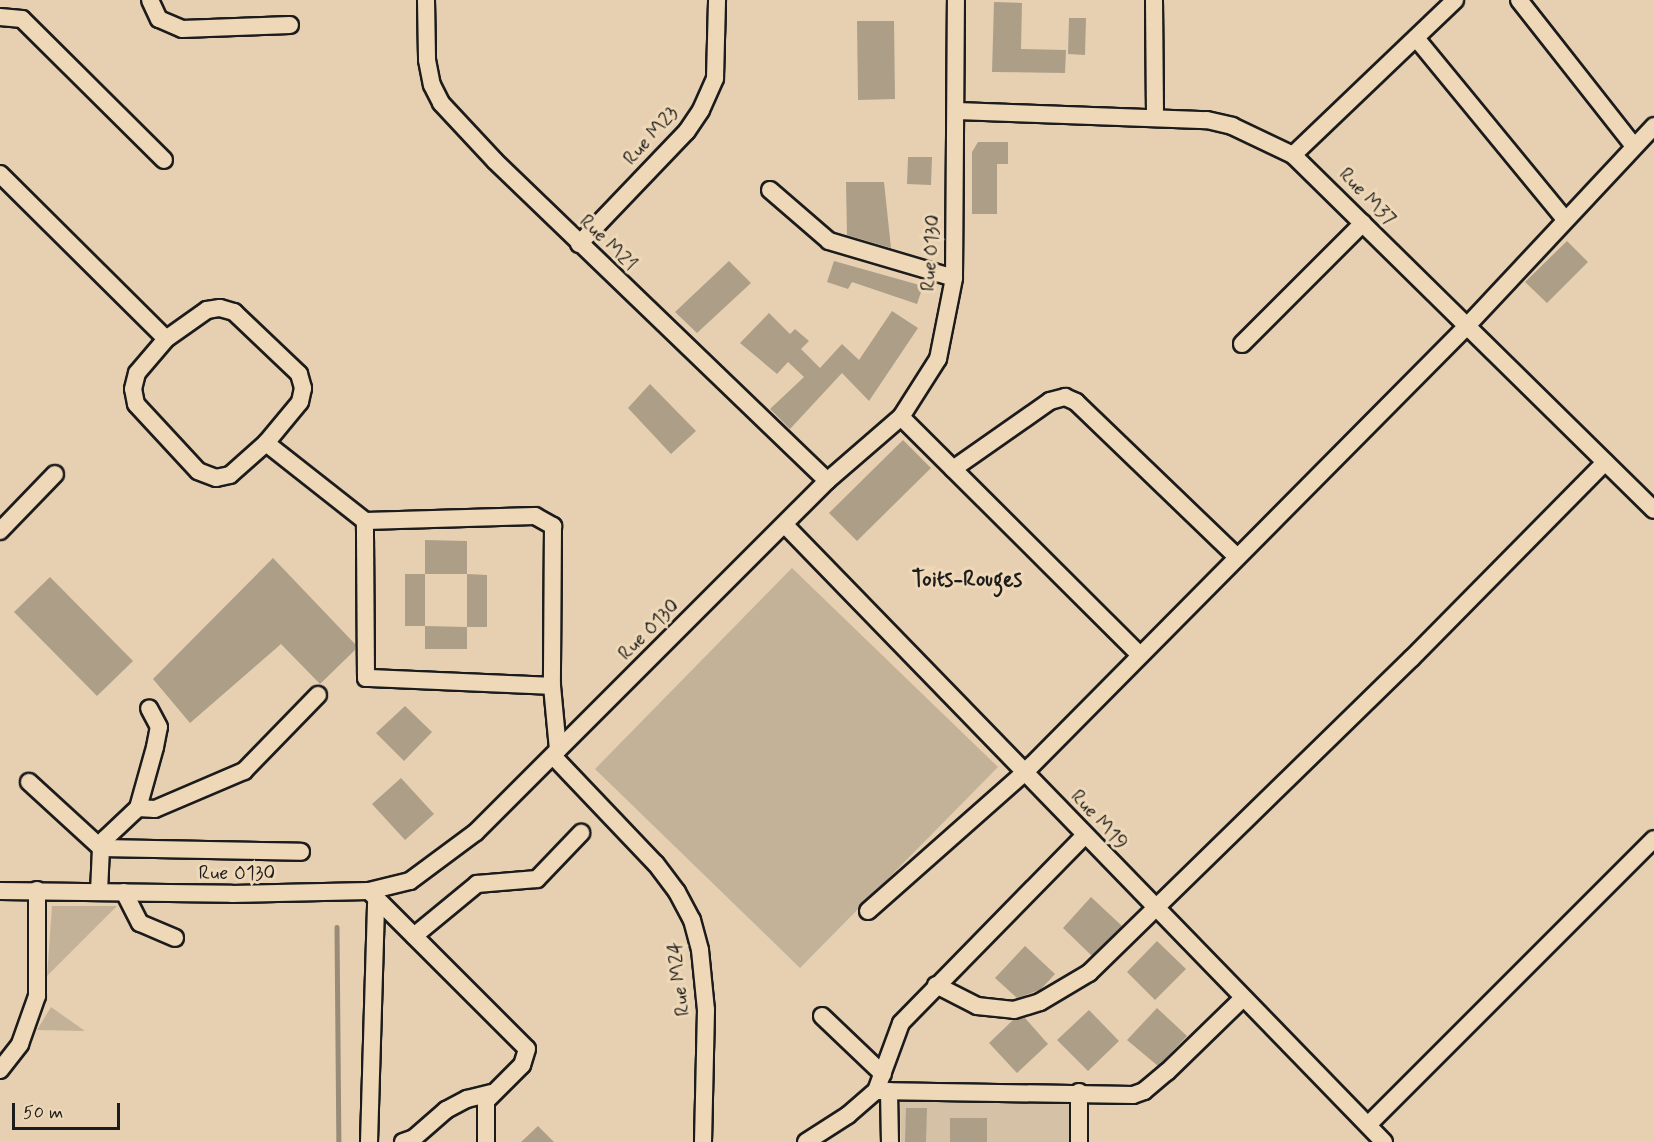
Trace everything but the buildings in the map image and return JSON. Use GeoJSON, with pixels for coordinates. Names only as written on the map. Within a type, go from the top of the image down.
{"type":"FeatureCollection","features":[{"type":"Feature","properties":{"kind":"street"},"geometry":{"type":"LineString","coordinates":[[150,0],[159,19],[182,28],[290,25]]}},
{"type":"Feature","properties":{"kind":"street","name":"Rue M21"},"geometry":{"type":"LineString","coordinates":[[426,0],[427,60],[432,85],[441,103],[579,244],[827,481]]}},
{"type":"Feature","properties":{"kind":"street","name":"Rue M23"},"geometry":{"type":"LineString","coordinates":[[579,244],[687,131],[701,110],[715,78],[717,0]]}},
{"type":"Feature","properties":{"kind":"street","name":"Rue O130"},"geometry":{"type":"LineString","coordinates":[[0,891],[372,896],[427,871],[476,832],[827,481],[901,417],[938,359],[954,278],[956,0]]}},
{"type":"Feature","properties":{"kind":"street"},"geometry":{"type":"LineString","coordinates":[[1154,0],[1155,118]]}},
{"type":"Feature","properties":{"kind":"street"},"geometry":{"type":"LineString","coordinates":[[1293,155],[1455,0]]}},
{"type":"Feature","properties":{"kind":"street"},"geometry":{"type":"LineString","coordinates":[[1519,0],[1633,145]]}},
{"type":"Feature","properties":{"kind":"street"},"geometry":{"type":"LineString","coordinates":[[0,17],[22,19],[164,160]]}},
{"type":"Feature","properties":{"kind":"street"},"geometry":{"type":"LineString","coordinates":[[1416,38],[1564,218]]}},
{"type":"Feature","properties":{"kind":"street","name":"Rue M37"},"geometry":{"type":"LineString","coordinates":[[957,111],[1207,120],[1232,126],[1293,155],[1654,510]]}},
{"type":"Feature","properties":{"kind":"street"},"geometry":{"type":"LineString","coordinates":[[868,911],[1026,771],[1466,327],[1564,218],[1654,126]]}},
{"type":"Feature","properties":{"kind":"street"},"geometry":{"type":"LineString","coordinates":[[0,174],[166,339]]}},
{"type":"Feature","properties":{"kind":"street"},"geometry":{"type":"LineString","coordinates":[[770,190],[829,241],[847,250],[954,278]]}},
{"type":"Feature","properties":{"kind":"street"},"geometry":{"type":"LineString","coordinates":[[1242,344],[1363,223]]}},
{"type":"Feature","properties":{"kind":"street"},"geometry":{"type":"LineString","coordinates":[[220,308],[234,312],[299,374],[303,388],[300,402],[266,443],[230,475],[216,478],[198,471],[136,404],[133,388],[137,373],[166,339],[207,310],[220,308]]}},
{"type":"Feature","properties":{"kind":"street"},"geometry":{"type":"LineString","coordinates":[[953,469],[1050,401],[1065,397],[1076,402],[1237,557]]}},
{"type":"Feature","properties":{"kind":"street"},"geometry":{"type":"LineString","coordinates":[[901,417],[1140,655]]}},
{"type":"Feature","properties":{"kind":"street"},"geometry":{"type":"LineString","coordinates":[[266,443],[365,521],[534,516],[553,526],[552,686],[556,753]]}},
{"type":"Feature","properties":{"kind":"street"},"geometry":{"type":"LineString","coordinates":[[936,985],[960,999],[998,1010],[1033,1005],[1089,973],[1412,658],[1605,462]]}},
{"type":"Feature","properties":{"kind":"street"},"geometry":{"type":"LineString","coordinates":[[0,531],[55,474]]}},
{"type":"Feature","properties":{"kind":"street"},"geometry":{"type":"LineString","coordinates":[[365,521],[366,678],[552,686]]}},
{"type":"Feature","properties":{"kind":"street","name":"Rue M19"},"geometry":{"type":"LineString","coordinates":[[785,525],[1026,771],[1154,909],[1384,1142]]}},
{"type":"Feature","properties":{"kind":"street"},"geometry":{"type":"LineString","coordinates":[[138,808],[154,809],[244,771],[318,695]]}},
{"type":"Feature","properties":{"kind":"street"},"geometry":{"type":"LineString","coordinates":[[99,892],[101,848],[105,839],[138,808],[159,728],[148,708]]}},
{"type":"Feature","properties":{"kind":"street","name":"Rue M24"},"geometry":{"type":"LineString","coordinates":[[556,753],[656,864],[692,920],[700,950],[706,1010],[704,1142]]}},
{"type":"Feature","properties":{"kind":"street"},"geometry":{"type":"LineString","coordinates":[[29,782],[101,848],[301,852]]}},
{"type":"Feature","properties":{"kind":"street"},"geometry":{"type":"LineString","coordinates":[[414,936],[477,884],[537,879],[581,833]]}},
{"type":"Feature","properties":{"kind":"street"},"geometry":{"type":"LineString","coordinates":[[890,1142],[883,1074],[901,1023],[1085,835]]}},
{"type":"Feature","properties":{"kind":"street"},"geometry":{"type":"LineString","coordinates":[[1368,1125],[1654,839]]}},
{"type":"Feature","properties":{"kind":"street"},"geometry":{"type":"LineString","coordinates":[[0,1070],[21,1044],[37,996],[37,890]]}},
{"type":"Feature","properties":{"kind":"street"},"geometry":{"type":"LineString","coordinates":[[124,892],[140,923],[175,938]]}},
{"type":"Feature","properties":{"kind":"street"},"geometry":{"type":"LineString","coordinates":[[372,896],[527,1049],[522,1065],[491,1093],[486,1101],[486,1142]]}},
{"type":"Feature","properties":{"kind":"street"},"geometry":{"type":"LineString","coordinates":[[372,896],[374,1140]]}},
{"type":"Feature","properties":{"kind":"street"},"geometry":{"type":"LineString","coordinates":[[806,1142],[883,1091],[1079,1092],[1133,1095],[1144,1091],[1242,999]]}},
{"type":"Feature","properties":{"kind":"street"},"geometry":{"type":"LineString","coordinates":[[822,1016],[883,1074]]}},
{"type":"Feature","properties":{"kind":"street"},"geometry":{"type":"LineString","coordinates":[[1079,1092],[1079,1142]]}},
{"type":"Feature","properties":{"kind":"street"},"geometry":{"type":"LineString","coordinates":[[403,1142],[414,1138],[456,1105],[491,1093]]}},
{"type":"Feature","properties":{"kind":"shaded area"},"geometry":{"type":"Polygon","coordinates":[[[792,568],[998,767],[800,968],[595,769],[792,568]]]}},
{"type":"Feature","properties":{"kind":"shaded area"},"geometry":{"type":"Polygon","coordinates":[[[52,906],[117,906],[47,976],[52,906]]]}},
{"type":"Feature","properties":{"kind":"shaded area"},"geometry":{"type":"Polygon","coordinates":[[[51,1007],[85,1031],[37,1030],[51,1007]]]}},
{"type":"Feature","properties":{"kind":"shaded area"},"geometry":{"type":"Polygon","coordinates":[[[900,1097],[1076,1099],[1076,1142],[901,1142],[900,1097]]]}},
{"type":"Feature","properties":{"kind":"waterway"},"geometry":{"type":"LineString","coordinates":[[337,927],[339,1142]]}},
{"type":"Feature","properties":{"kind":"district","name":"Toits-Rouges"},"geometry":{"type":"Point","coordinates":[967,581]}}]}
